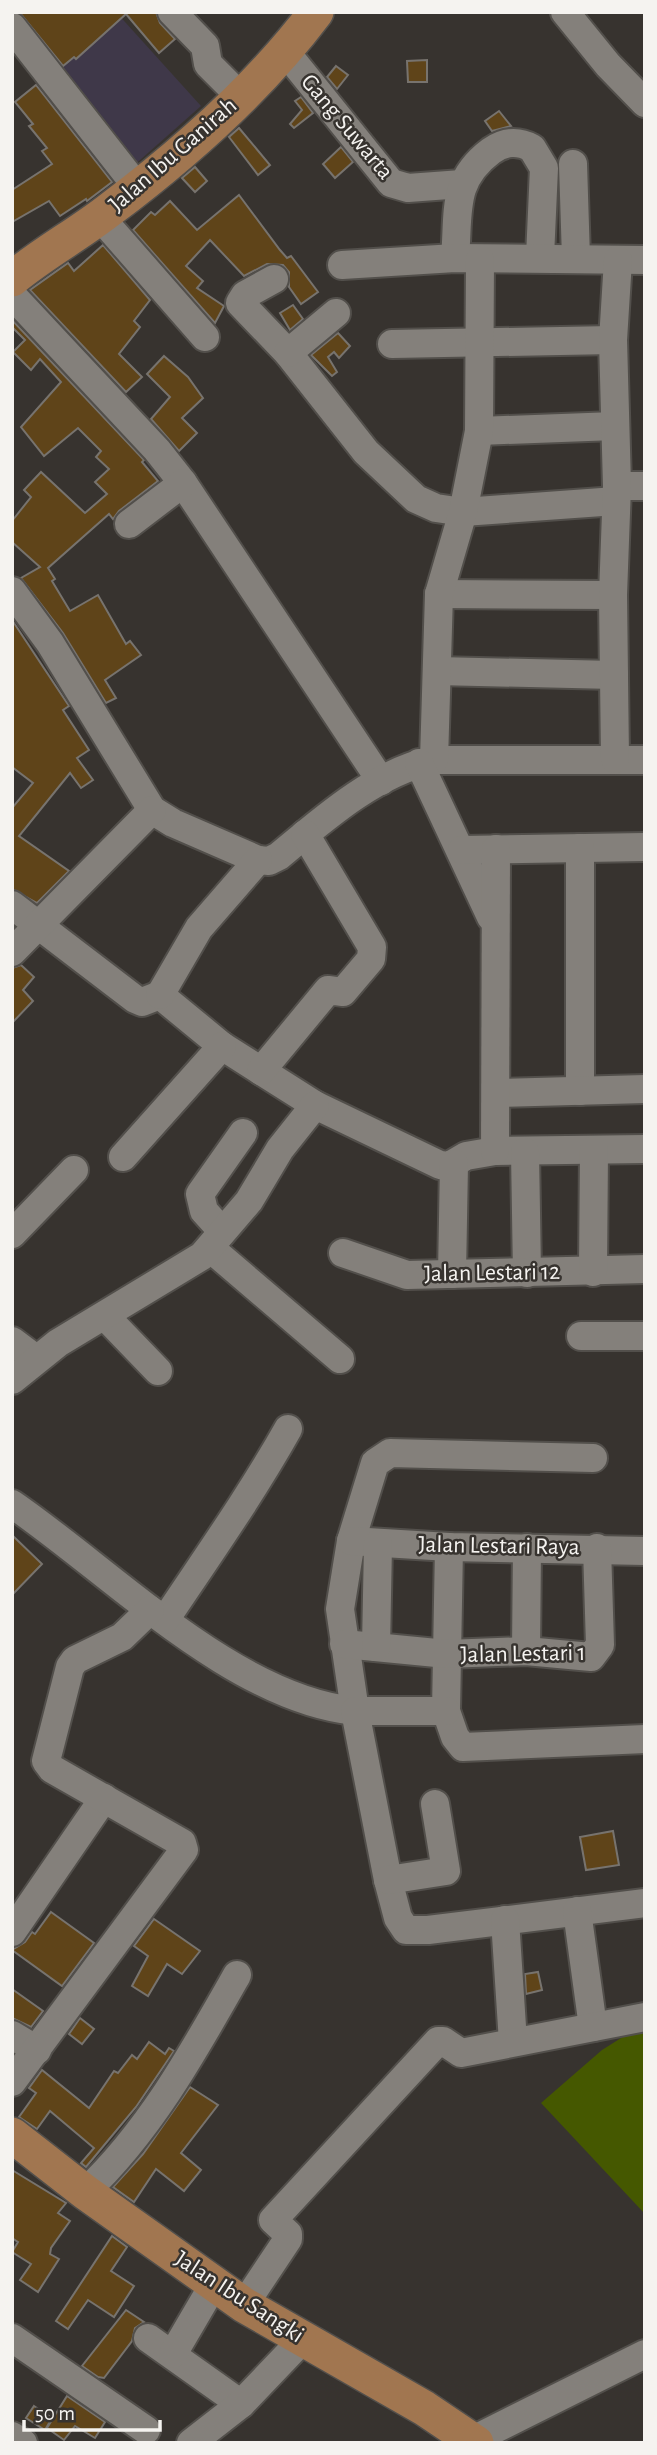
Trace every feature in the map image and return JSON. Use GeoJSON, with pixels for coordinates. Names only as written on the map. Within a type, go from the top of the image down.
{"type":"FeatureCollection","features":[{"type":"Feature","properties":{"kind":"main road","name":"Jalan Ibu Ganirah"},"geometry":{"type":"LineString","coordinates":[[13,281],[138,188],[241,97],[316,12]]}},
{"type":"Feature","properties":{"kind":"main road","name":"Jalan Ibu Sangki"},"geometry":{"type":"LineString","coordinates":[[15,2142],[244,2305],[424,2408],[475,2441]]}},
{"type":"Feature","properties":{"kind":"street"},"geometry":{"type":"LineString","coordinates":[[172,12],[205,46],[208,64],[241,97]]}},
{"type":"Feature","properties":{"kind":"street"},"geometry":{"type":"LineString","coordinates":[[565,12],[608,65],[645,103]]}},
{"type":"Feature","properties":{"kind":"street"},"geometry":{"type":"LineString","coordinates":[[12,27],[138,188]]}},
{"type":"Feature","properties":{"kind":"street","name":"Gang Suwarta"},"geometry":{"type":"LineString","coordinates":[[284,50],[391,183],[408,188],[461,184]]}},
{"type":"Feature","properties":{"kind":"street"},"geometry":{"type":"LineString","coordinates":[[494,923],[427,761],[436,671],[439,594],[463,512],[479,431],[479,342],[461,184],[474,163],[498,146],[511,142],[531,148],[544,168],[540,257]]}},
{"type":"Feature","properties":{"kind":"street"},"geometry":{"type":"LineString","coordinates":[[573,164],[576,258]]}},
{"type":"Feature","properties":{"kind":"street"},"geometry":{"type":"LineString","coordinates":[[100,217],[205,337]]}},
{"type":"Feature","properties":{"kind":"street"},"geometry":{"type":"LineString","coordinates":[[342,265],[540,257],[632,260],[613,340],[617,494],[613,595],[615,759]]}},
{"type":"Feature","properties":{"kind":"street"},"geometry":{"type":"LineString","coordinates":[[274,279],[245,295],[240,303],[288,353],[366,452],[416,499],[436,508],[463,512],[617,494],[645,486]]}},
{"type":"Feature","properties":{"kind":"street"},"geometry":{"type":"LineString","coordinates":[[13,281],[183,483],[382,781]]}},
{"type":"Feature","properties":{"kind":"street"},"geometry":{"type":"LineString","coordinates":[[288,353],[336,313]]}},
{"type":"Feature","properties":{"kind":"street"},"geometry":{"type":"LineString","coordinates":[[392,344],[613,340]]}},
{"type":"Feature","properties":{"kind":"street"},"geometry":{"type":"LineString","coordinates":[[479,431],[615,426]]}},
{"type":"Feature","properties":{"kind":"street"},"geometry":{"type":"LineString","coordinates":[[129,524],[183,483]]}},
{"type":"Feature","properties":{"kind":"street"},"geometry":{"type":"LineString","coordinates":[[12,591],[50,643],[152,810],[173,823],[258,860],[269,861],[279,856],[305,834],[382,781],[427,761],[645,760]]}},
{"type":"Feature","properties":{"kind":"street"},"geometry":{"type":"LineString","coordinates":[[439,594],[613,595]]}},
{"type":"Feature","properties":{"kind":"street"},"geometry":{"type":"LineString","coordinates":[[436,671],[614,675]]}},
{"type":"Feature","properties":{"kind":"street"},"geometry":{"type":"LineString","coordinates":[[12,952],[152,810]]}},
{"type":"Feature","properties":{"kind":"street"},"geometry":{"type":"LineString","coordinates":[[261,1071],[328,990],[338,994],[342,992],[372,953],[372,947],[305,834]]}},
{"type":"Feature","properties":{"kind":"street"},"geometry":{"type":"LineString","coordinates":[[580,848],[580,1091]]}},
{"type":"Feature","properties":{"kind":"street"},"geometry":{"type":"LineString","coordinates":[[462,850],[645,848]]}},
{"type":"Feature","properties":{"kind":"street"},"geometry":{"type":"LineString","coordinates":[[495,1151],[496,849]]}},
{"type":"Feature","properties":{"kind":"street"},"geometry":{"type":"LineString","coordinates":[[12,905],[37,927],[142,1002],[160,995],[199,928],[258,860]]}},
{"type":"Feature","properties":{"kind":"street"},"geometry":{"type":"LineString","coordinates":[[160,995],[222,1045],[315,1105],[440,1165],[454,1164],[466,1156],[495,1151],[645,1150]]}},
{"type":"Feature","properties":{"kind":"street"},"geometry":{"type":"LineString","coordinates":[[123,1157],[222,1045]]}},
{"type":"Feature","properties":{"kind":"street"},"geometry":{"type":"LineString","coordinates":[[497,1093],[645,1089]]}},
{"type":"Feature","properties":{"kind":"street"},"geometry":{"type":"LineString","coordinates":[[12,1380],[36,1359],[105,1316],[216,1240],[249,1202],[280,1149],[315,1105]]}},
{"type":"Feature","properties":{"kind":"street"},"geometry":{"type":"LineString","coordinates":[[243,1133],[200,1194],[216,1240],[340,1359]]}},
{"type":"Feature","properties":{"kind":"street"},"geometry":{"type":"LineString","coordinates":[[593,1272],[594,1150]]}},
{"type":"Feature","properties":{"kind":"street"},"geometry":{"type":"LineString","coordinates":[[524,1152],[527,1273]]}},
{"type":"Feature","properties":{"kind":"street"},"geometry":{"type":"LineString","coordinates":[[452,1274],[454,1164]]}},
{"type":"Feature","properties":{"kind":"street"},"geometry":{"type":"LineString","coordinates":[[12,1234],[74,1170]]}},
{"type":"Feature","properties":{"kind":"street","name":"Jalan Lestari 12"},"geometry":{"type":"LineString","coordinates":[[342,1253],[407,1275],[645,1269]]}},
{"type":"Feature","properties":{"kind":"street"},"geometry":{"type":"LineString","coordinates":[[105,1316],[158,1371]]}},
{"type":"Feature","properties":{"kind":"street"},"geometry":{"type":"LineString","coordinates":[[581,1336],[645,1336]]}},
{"type":"Feature","properties":{"kind":"street"},"geometry":{"type":"LineString","coordinates":[[12,1341],[36,1359]]}},
{"type":"Feature","properties":{"kind":"street"},"geometry":{"type":"LineString","coordinates":[[12,2082],[184,1850],[182,1843],[47,1766],[46,1753],[70,1667],[75,1660],[122,1637],[158,1615],[269,1465],[288,1429]]}},
{"type":"Feature","properties":{"kind":"street"},"geometry":{"type":"LineString","coordinates":[[593,1458],[390,1453],[375,1463],[369,1473],[361,1542],[340,1609],[344,1644],[388,1880],[398,1918],[406,1930],[645,1903]]}},
{"type":"Feature","properties":{"kind":"street"},"geometry":{"type":"LineString","coordinates":[[12,1504],[158,1615],[237,1667],[262,1680],[314,1704],[355,1710],[446,1711]]}},
{"type":"Feature","properties":{"kind":"street"},"geometry":{"type":"LineString","coordinates":[[361,1542],[376,1647]]}},
{"type":"Feature","properties":{"kind":"street","name":"Jalan Lestari Raya"},"geometry":{"type":"LineString","coordinates":[[361,1542],[449,1547],[645,1551]]}},
{"type":"Feature","properties":{"kind":"street"},"geometry":{"type":"LineString","coordinates":[[449,1547],[446,1711],[455,1737],[463,1747],[472,1749],[645,1739]]}},
{"type":"Feature","properties":{"kind":"street"},"geometry":{"type":"LineString","coordinates":[[526,1651],[527,1548]]}},
{"type":"Feature","properties":{"kind":"street","name":"Jalan Lestari 1"},"geometry":{"type":"LineString","coordinates":[[344,1644],[447,1654],[526,1651],[591,1657],[600,1649],[597,1548]]}},
{"type":"Feature","properties":{"kind":"street"},"geometry":{"type":"LineString","coordinates":[[12,1932],[104,1798]]}},
{"type":"Feature","properties":{"kind":"street"},"geometry":{"type":"LineString","coordinates":[[388,1880],[446,1871],[435,1804]]}},
{"type":"Feature","properties":{"kind":"street"},"geometry":{"type":"LineString","coordinates":[[577,1911],[593,2027]]}},
{"type":"Feature","properties":{"kind":"street"},"geometry":{"type":"LineString","coordinates":[[505,1920],[513,2042]]}},
{"type":"Feature","properties":{"kind":"street"},"geometry":{"type":"LineString","coordinates":[[85,2192],[142,2126],[192,2053],[237,1975]]}},
{"type":"Feature","properties":{"kind":"street"},"geometry":{"type":"LineString","coordinates":[[244,2305],[288,2239],[285,2231],[274,2220],[432,2045],[443,2041],[461,2053],[645,2017]]}},
{"type":"Feature","properties":{"kind":"street"},"geometry":{"type":"LineString","coordinates":[[12,2035],[37,2050]]}},
{"type":"Feature","properties":{"kind":"street"},"geometry":{"type":"LineString","coordinates":[[173,2354],[214,2284]]}},
{"type":"Feature","properties":{"kind":"street"},"geometry":{"type":"LineString","coordinates":[[148,2337],[241,2404]]}},
{"type":"Feature","properties":{"kind":"street"},"geometry":{"type":"LineString","coordinates":[[205,2437],[241,2404],[303,2339]]}},
{"type":"Feature","properties":{"kind":"street"},"geometry":{"type":"LineString","coordinates":[[14,2342],[146,2430]]}},
{"type":"Feature","properties":{"kind":"street"},"geometry":{"type":"LineString","coordinates":[[475,2441],[645,2354]]}},
{"type":"Feature","properties":{"kind":"street"},"geometry":{"type":"LineString","coordinates":[[12,2436],[23,2443]]}},
{"type":"Feature","properties":{"kind":"shaded area"},"geometry":{"type":"Polygon","coordinates":[[[96,12],[116,12],[201,106],[131,168],[41,55],[96,12]]]}},
{"type":"Feature","properties":{"kind":"green space"},"geometry":{"type":"Polygon","coordinates":[[[645,2023],[645,2214],[541,2103],[602,2050],[645,2023]]]}},
{"type":"Feature","properties":{"kind":"building"},"geometry":{"type":"Polygon","coordinates":[[[19,12],[156,12],[160,23],[175,39],[159,53],[126,14],[76,59],[74,57],[63,66],[19,12]]]}},
{"type":"Feature","properties":{"kind":"building"},"geometry":{"type":"Polygon","coordinates":[[[427,60],[427,82],[408,82],[407,61],[427,60]]]}},
{"type":"Feature","properties":{"kind":"building"},"geometry":{"type":"Polygon","coordinates":[[[336,66],[348,75],[337,89],[327,77],[336,66]]]}},
{"type":"Feature","properties":{"kind":"building"},"geometry":{"type":"Polygon","coordinates":[[[36,85],[112,182],[87,201],[86,199],[60,216],[49,201],[12,222],[12,190],[52,164],[42,151],[47,148],[29,126],[33,124],[15,102],[36,85]]]}},
{"type":"Feature","properties":{"kind":"building"},"geometry":{"type":"Polygon","coordinates":[[[301,97],[313,113],[294,128],[290,124],[302,110],[295,101],[301,97]]]}},
{"type":"Feature","properties":{"kind":"building"},"geometry":{"type":"Polygon","coordinates":[[[499,111],[511,126],[492,131],[485,121],[499,111]]]}},
{"type":"Feature","properties":{"kind":"building"},"geometry":{"type":"Polygon","coordinates":[[[239,128],[270,165],[258,175],[229,137],[239,128]]]}},
{"type":"Feature","properties":{"kind":"building"},"geometry":{"type":"Polygon","coordinates":[[[341,147],[353,162],[335,178],[323,164],[341,147]]]}},
{"type":"Feature","properties":{"kind":"building"},"geometry":{"type":"Polygon","coordinates":[[[195,167],[207,181],[195,192],[182,178],[195,167]]]}},
{"type":"Feature","properties":{"kind":"building"},"geometry":{"type":"Polygon","coordinates":[[[239,195],[280,250],[287,258],[291,256],[318,292],[301,304],[289,287],[289,272],[283,265],[267,264],[244,276],[210,240],[186,266],[203,281],[197,288],[224,306],[215,323],[133,230],[151,212],[155,215],[170,201],[197,230],[239,195]]]}},
{"type":"Feature","properties":{"kind":"building"},"geometry":{"type":"Polygon","coordinates":[[[103,245],[150,300],[134,321],[140,327],[119,354],[142,377],[126,392],[30,290],[68,263],[74,271],[103,245]]]}},
{"type":"Feature","properties":{"kind":"building"},"geometry":{"type":"Polygon","coordinates":[[[293,305],[303,319],[290,330],[280,313],[293,305]]]}},
{"type":"Feature","properties":{"kind":"building"},"geometry":{"type":"Polygon","coordinates":[[[12,320],[144,460],[142,462],[158,481],[119,511],[113,519],[109,514],[48,568],[55,579],[52,581],[70,611],[98,595],[126,644],[130,641],[141,655],[105,680],[116,698],[106,703],[63,633],[21,578],[40,567],[12,542],[12,521],[31,497],[24,490],[41,472],[85,513],[107,494],[95,482],[109,469],[96,457],[101,451],[78,428],[44,456],[21,427],[61,382],[40,359],[31,370],[13,352],[25,340],[12,327],[12,320]]]}},
{"type":"Feature","properties":{"kind":"building"},"geometry":{"type":"Polygon","coordinates":[[[338,333],[350,346],[339,358],[334,352],[328,357],[337,372],[332,376],[311,355],[338,333]]]}},
{"type":"Feature","properties":{"kind":"building"},"geometry":{"type":"Polygon","coordinates":[[[164,356],[188,377],[203,398],[182,418],[197,433],[179,451],[151,419],[170,397],[147,374],[164,356]]]}},
{"type":"Feature","properties":{"kind":"building"},"geometry":{"type":"Polygon","coordinates":[[[12,620],[69,706],[63,710],[89,750],[77,758],[93,780],[81,788],[70,773],[19,836],[69,871],[37,903],[12,889],[12,808],[33,783],[12,767],[12,620]]]}},
{"type":"Feature","properties":{"kind":"building"},"geometry":{"type":"Polygon","coordinates":[[[21,965],[34,977],[23,990],[33,1001],[12,1023],[12,968],[21,965]]]}},
{"type":"Feature","properties":{"kind":"building"},"geometry":{"type":"Polygon","coordinates":[[[12,1535],[42,1564],[12,1595],[12,1535]]]}},
{"type":"Feature","properties":{"kind":"building"},"geometry":{"type":"Polygon","coordinates":[[[613,1831],[619,1865],[586,1870],[580,1837],[613,1831]]]}},
{"type":"Feature","properties":{"kind":"building"},"geometry":{"type":"Polygon","coordinates":[[[51,1912],[94,1943],[62,1986],[12,1950],[25,1942],[32,1932],[35,1934],[51,1912]]]}},
{"type":"Feature","properties":{"kind":"building"},"geometry":{"type":"Polygon","coordinates":[[[154,1919],[200,1951],[182,1974],[167,1964],[148,1996],[132,1986],[148,1956],[134,1946],[154,1919]]]}},
{"type":"Feature","properties":{"kind":"building"},"geometry":{"type":"Polygon","coordinates":[[[538,1972],[542,1990],[526,1994],[525,1974],[538,1972]]]}},
{"type":"Feature","properties":{"kind":"building"},"geometry":{"type":"Polygon","coordinates":[[[12,1989],[43,2011],[31,2027],[12,2018],[12,1989]]]}},
{"type":"Feature","properties":{"kind":"building"},"geometry":{"type":"Polygon","coordinates":[[[80,2018],[94,2029],[82,2044],[69,2034],[80,2018]]]}},
{"type":"Feature","properties":{"kind":"building"},"geometry":{"type":"Polygon","coordinates":[[[149,2042],[165,2054],[169,2048],[174,2051],[136,2107],[86,2167],[81,2163],[94,2148],[50,2111],[37,2129],[19,2117],[36,2093],[29,2088],[42,2070],[89,2108],[114,2071],[118,2073],[132,2055],[137,2059],[149,2042]]]}},
{"type":"Feature","properties":{"kind":"building"},"geometry":{"type":"Polygon","coordinates":[[[190,2087],[218,2105],[181,2153],[201,2170],[184,2191],[156,2169],[134,2202],[113,2187],[143,2154],[190,2087]]]}},
{"type":"Feature","properties":{"kind":"building"},"geometry":{"type":"Polygon","coordinates":[[[12,2170],[66,2203],[58,2213],[70,2221],[51,2248],[50,2254],[59,2259],[38,2292],[20,2280],[31,2264],[12,2252],[18,2242],[12,2238],[12,2170]]]}},
{"type":"Feature","properties":{"kind":"building"},"geometry":{"type":"Polygon","coordinates":[[[112,2236],[127,2247],[111,2271],[134,2286],[114,2317],[88,2300],[68,2329],[56,2321],[112,2236]]]}},
{"type":"Feature","properties":{"kind":"building"},"geometry":{"type":"Polygon","coordinates":[[[126,2310],[144,2322],[135,2328],[132,2341],[104,2378],[98,2377],[82,2366],[126,2310]]]}},
{"type":"Feature","properties":{"kind":"building"},"geometry":{"type":"Polygon","coordinates":[[[67,2396],[105,2422],[95,2438],[75,2426],[64,2440],[47,2428],[67,2396]]]}},
{"type":"Feature","properties":{"kind":"building"},"geometry":{"type":"Polygon","coordinates":[[[34,2406],[52,2418],[45,2430],[26,2418],[34,2406]]]}}]}
